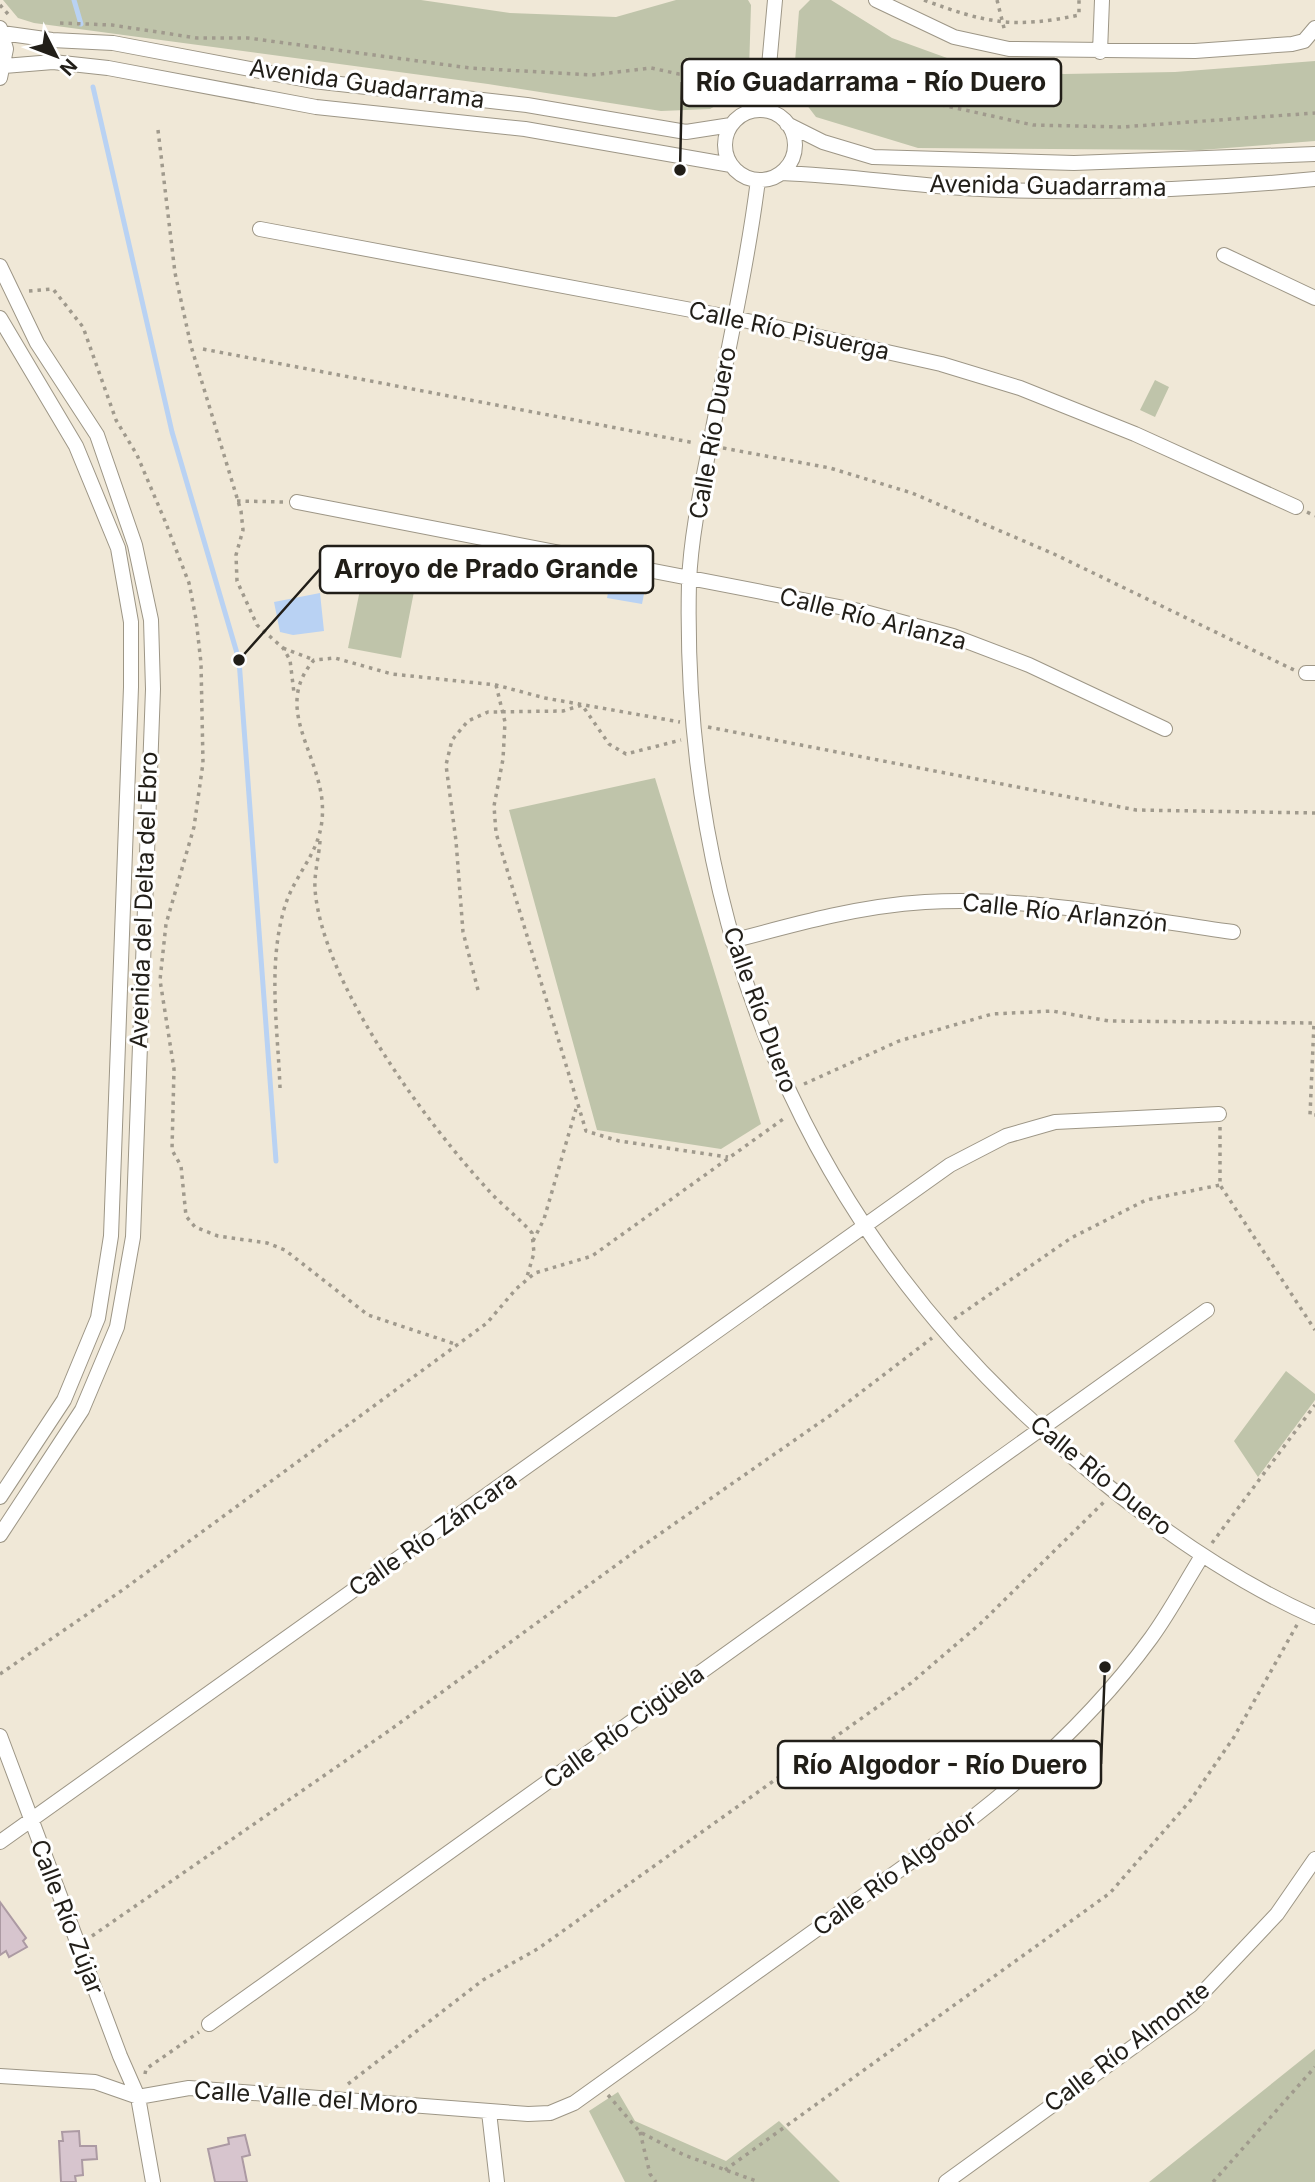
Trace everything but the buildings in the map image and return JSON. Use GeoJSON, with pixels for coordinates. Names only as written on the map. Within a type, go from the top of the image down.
{"type":"FeatureCollection","features":[{"type":"Feature","properties":{"kind":"street"},"geometry":{"type":"LineString","coordinates":[[765,110],[775,0]]}},
{"type":"Feature","properties":{"kind":"street"},"geometry":{"type":"LineString","coordinates":[[876,0],[954,37],[1009,49],[1195,51],[1292,44],[1304,41],[1315,28]]}},
{"type":"Feature","properties":{"kind":"street"},"geometry":{"type":"LineString","coordinates":[[1100,52],[1102,0]]}},
{"type":"Feature","properties":{"kind":"street"},"geometry":{"type":"LineString","coordinates":[[2,72],[4,26]]}},
{"type":"Feature","properties":{"kind":"street","name":"Avenida Guadarrama"},"geometry":{"type":"LineString","coordinates":[[4,26],[52,40],[113,43],[313,80],[527,105],[686,132],[731,125]]}},
{"type":"Feature","properties":{"kind":"street","name":"Avenida Guadarrama"},"geometry":{"type":"LineString","coordinates":[[2,72],[53,62],[108,68],[316,107],[525,129],[731,165]]}},
{"type":"Feature","properties":{"kind":"street"},"geometry":{"type":"LineString","coordinates":[[765,110],[787,124],[792,133],[793,155],[781,173],[758,180],[748,178],[731,165],[725,145],[731,125],[746,113],[765,110]]}},
{"type":"Feature","properties":{"kind":"street","name":"Avenida Guadarrama"},"geometry":{"type":"LineString","coordinates":[[787,124],[823,142],[873,157],[1074,163],[1232,160],[1315,154]]}},
{"type":"Feature","properties":{"kind":"street","name":"Avenida Guadarrama"},"geometry":{"type":"LineString","coordinates":[[781,173],[963,188],[1074,190],[1234,187],[1315,179]]}},
{"type":"Feature","properties":{"kind":"street","name":"Calle Río Duero"},"geometry":{"type":"LineString","coordinates":[[758,180],[709,446],[689,578],[693,730],[707,836],[732,941],[788,1091],[834,1180],[941,1330],[1040,1429],[1114,1492],[1202,1556],[1310,1614]]}},
{"type":"Feature","properties":{"kind":"street","name":"Calle Río Pisuerga"},"geometry":{"type":"LineString","coordinates":[[260,229],[734,318],[941,364],[1020,388],[1135,435],[1296,507]]}},
{"type":"Feature","properties":{"kind":"street"},"geometry":{"type":"LineString","coordinates":[[1224,255],[1315,298]]}},
{"type":"Feature","properties":{"kind":"street","name":"Avenida del Delta del Ebro"},"geometry":{"type":"LineString","coordinates":[[0,266],[8,288],[37,343],[97,435],[135,545],[151,620],[153,689],[133,1237],[117,1326],[82,1410],[0,1535]]}},
{"type":"Feature","properties":{"kind":"street","name":"Avenida del Delta del Ebro"},"geometry":{"type":"LineString","coordinates":[[0,318],[76,446],[118,548],[131,622],[131,687],[111,1236],[98,1318],[64,1400],[0,1497]]}},
{"type":"Feature","properties":{"kind":"street","name":"Calle Río Arlanza"},"geometry":{"type":"LineString","coordinates":[[298,502],[865,612],[953,636],[1029,665],[1166,729]]}},
{"type":"Feature","properties":{"kind":"street","name":"Calle Río Arlanzón"},"geometry":{"type":"LineString","coordinates":[[732,941],[816,918],[925,902],[1038,905],[1233,932]]}},
{"type":"Feature","properties":{"kind":"street","name":"Calle Río Záncara"},"geometry":{"type":"LineString","coordinates":[[0,1842],[950,1165],[1006,1136],[1055,1122],[1219,1114]]}},
{"type":"Feature","properties":{"kind":"street","name":"Calle Río Cigüela"},"geometry":{"type":"LineString","coordinates":[[209,2024],[1207,1310]]}},
{"type":"Feature","properties":{"kind":"street","name":"Calle Río Algodor"},"geometry":{"type":"LineString","coordinates":[[600,2085],[972,1818],[1031,1772],[1117,1682],[1153,1635],[1202,1556]]}},
{"type":"Feature","properties":{"kind":"street","name":"Calle Río Zújar"},"geometry":{"type":"LineString","coordinates":[[0,1736],[78,1946],[138,2096],[153,2182]]}},
{"type":"Feature","properties":{"kind":"street","name":"Calle Río Almonte"},"geometry":{"type":"LineString","coordinates":[[946,2182],[1191,2005],[1276,1914],[1315,1859]]}},
{"type":"Feature","properties":{"kind":"street","name":"Calle Valle del Moro"},"geometry":{"type":"LineString","coordinates":[[0,2076],[95,2082],[138,2096],[188,2088],[489,2112],[551,2113],[600,2085]]}},
{"type":"Feature","properties":{"kind":"street"},"geometry":{"type":"LineString","coordinates":[[489,2112],[497,2182]]}},
{"type":"Feature","properties":{"kind":"path"},"geometry":{"type":"LineString","coordinates":[[924,0],[1003,24],[1040,23],[1079,15],[1079,0]]}},
{"type":"Feature","properties":{"kind":"path"},"geometry":{"type":"LineString","coordinates":[[997,0],[1003,24]]}},
{"type":"Feature","properties":{"kind":"path"},"geometry":{"type":"LineString","coordinates":[[0,5],[4,26]]}},
{"type":"Feature","properties":{"kind":"path"},"geometry":{"type":"LineString","coordinates":[[53,24],[112,25],[197,38],[248,38],[470,68],[592,75],[651,68],[678,74],[770,74],[878,87],[942,105],[1033,125],[1121,127],[1315,113]]}},
{"type":"Feature","properties":{"kind":"path"},"geometry":{"type":"LineString","coordinates":[[159,130],[175,273],[191,346],[237,500],[243,530],[236,555],[237,581],[243,600],[257,625],[283,648],[290,660],[295,694],[322,799],[315,888],[323,931],[355,1008],[448,1143],[492,1194],[533,1233],[534,1253],[526,1280]]}},
{"type":"Feature","properties":{"kind":"path"},"geometry":{"type":"LineString","coordinates":[[8,288],[36,292],[53,289],[83,327],[116,421],[137,455],[189,583],[201,663],[204,763],[194,827],[166,924],[160,980],[174,1069],[172,1150],[181,1166],[186,1216],[195,1227],[218,1236],[267,1243],[285,1250],[368,1315],[458,1345]]}},
{"type":"Feature","properties":{"kind":"path"},"geometry":{"type":"LineString","coordinates":[[203,349],[830,468],[912,493],[1054,554],[1284,667],[1311,673]]}},
{"type":"Feature","properties":{"kind":"path"},"geometry":{"type":"LineString","coordinates":[[237,500],[298,502]]}},
{"type":"Feature","properties":{"kind":"path"},"geometry":{"type":"LineString","coordinates":[[283,648],[314,660],[335,658],[392,674],[496,685],[693,730],[1136,810],[1315,813]]}},
{"type":"Feature","properties":{"kind":"path"},"geometry":{"type":"LineString","coordinates":[[295,694],[302,674],[314,660]]}},
{"type":"Feature","properties":{"kind":"path"},"geometry":{"type":"LineString","coordinates":[[496,685],[500,711],[505,722],[504,746],[494,806],[496,833],[586,1131],[619,1141],[729,1157]]}},
{"type":"Feature","properties":{"kind":"path"},"geometry":{"type":"LineString","coordinates":[[582,705],[609,744],[626,754],[693,730]]}},
{"type":"Feature","properties":{"kind":"path"},"geometry":{"type":"LineString","coordinates":[[478,990],[463,932],[456,841],[446,765],[452,740],[468,721],[488,712],[563,711],[582,705]]}},
{"type":"Feature","properties":{"kind":"path"},"geometry":{"type":"LineString","coordinates":[[280,1088],[275,951],[283,910],[321,836]]}},
{"type":"Feature","properties":{"kind":"path"},"geometry":{"type":"LineString","coordinates":[[788,1091],[899,1041],[992,1014],[1052,1011],[1109,1021],[1314,1023],[1310,1115],[1315,1115]]}},
{"type":"Feature","properties":{"kind":"path"},"geometry":{"type":"LineString","coordinates":[[533,1242],[544,1219],[577,1107]]}},
{"type":"Feature","properties":{"kind":"path"},"geometry":{"type":"LineString","coordinates":[[0,1674],[124,1589],[458,1345],[487,1323],[535,1273],[592,1255],[796,1109]]}},
{"type":"Feature","properties":{"kind":"path"},"geometry":{"type":"LineString","coordinates":[[1219,1114],[1220,1185],[1315,1329]]}},
{"type":"Feature","properties":{"kind":"path"},"geometry":{"type":"LineString","coordinates":[[78,1946],[390,1730],[641,1547],[835,1412],[968,1307],[1071,1238],[1146,1200],[1220,1185]]}},
{"type":"Feature","properties":{"kind":"path"},"geometry":{"type":"LineString","coordinates":[[1202,1556],[1315,1405]]}},
{"type":"Feature","properties":{"kind":"path"},"geometry":{"type":"LineString","coordinates":[[329,2099],[483,1980],[539,1948],[911,1683],[981,1624],[1114,1492]]}},
{"type":"Feature","properties":{"kind":"path"},"geometry":{"type":"LineString","coordinates":[[725,2170],[760,2148],[794,2120],[1110,1894],[1191,1801],[1310,1614]]}},
{"type":"Feature","properties":{"kind":"path"},"geometry":{"type":"LineString","coordinates":[[146,2069],[209,2024]]}},
{"type":"Feature","properties":{"kind":"path"},"geometry":{"type":"LineString","coordinates":[[1213,2182],[1315,2067]]}},
{"type":"Feature","properties":{"kind":"path"},"geometry":{"type":"LineString","coordinates":[[600,2085],[640,2132],[684,2155],[759,2182]]}},
{"type":"Feature","properties":{"kind":"path"},"geometry":{"type":"LineString","coordinates":[[640,2132],[650,2174],[656,2182]]}},
{"type":"Feature","properties":{"kind":"green space"},"geometry":{"type":"Polygon","coordinates":[[[3,0],[421,0],[510,13],[616,17],[676,0],[748,0],[751,5],[749,71],[741,91],[710,109],[661,111],[488,84],[34,23],[18,18],[3,0]]]}},
{"type":"Feature","properties":{"kind":"green space"},"geometry":{"type":"Polygon","coordinates":[[[810,0],[831,0],[892,38],[969,66],[1064,74],[1175,72],[1315,61],[1315,141],[1201,150],[918,148],[816,117],[793,87],[799,11],[810,0]]]}},
{"type":"Feature","properties":{"kind":"green space"},"geometry":{"type":"Polygon","coordinates":[[[1155,380],[1169,387],[1155,417],[1140,410],[1155,380]]]}},
{"type":"Feature","properties":{"kind":"green space"},"geometry":{"type":"Polygon","coordinates":[[[367,556],[419,566],[401,658],[348,648],[367,556]]]}},
{"type":"Feature","properties":{"kind":"green space"},"geometry":{"type":"Polygon","coordinates":[[[655,778],[761,1124],[721,1149],[597,1130],[509,810],[655,778]]]}},
{"type":"Feature","properties":{"kind":"green space"},"geometry":{"type":"Polygon","coordinates":[[[1286,1371],[1315,1394],[1315,1400],[1258,1477],[1234,1441],[1286,1371]]]}},
{"type":"Feature","properties":{"kind":"green space"},"geometry":{"type":"Polygon","coordinates":[[[1315,2049],[1315,2182],[1149,2182],[1315,2049]]]}},
{"type":"Feature","properties":{"kind":"green space"},"geometry":{"type":"Polygon","coordinates":[[[618,2092],[635,2121],[726,2161],[779,2121],[840,2182],[625,2182],[589,2111],[618,2092]]]}},
{"type":"Feature","properties":{"kind":"water"},"geometry":{"type":"Polygon","coordinates":[[[611,577],[646,584],[642,604],[607,598],[611,577]]]}},
{"type":"Feature","properties":{"kind":"water"},"geometry":{"type":"Polygon","coordinates":[[[320,593],[324,631],[293,635],[280,632],[274,602],[320,593]]]}},
{"type":"Feature","properties":{"kind":"waterway"},"geometry":{"type":"LineString","coordinates":[[74,0],[81,24]]}},
{"type":"Feature","properties":{"kind":"waterway"},"geometry":{"type":"LineString","coordinates":[[93,87],[172,432],[239,660],[276,1161]]}},
{"type":"Feature","properties":{"kind":"place","name":"Río Guadarrama - Río Duero"},"geometry":{"type":"Point","coordinates":[680,170]}},
{"type":"Feature","properties":{"kind":"place","name":"Arroyo de Prado Grande"},"geometry":{"type":"Point","coordinates":[239,660]}},
{"type":"Feature","properties":{"kind":"place","name":"Río Algodor - Río Duero"},"geometry":{"type":"Point","coordinates":[1105,1667]}}]}
